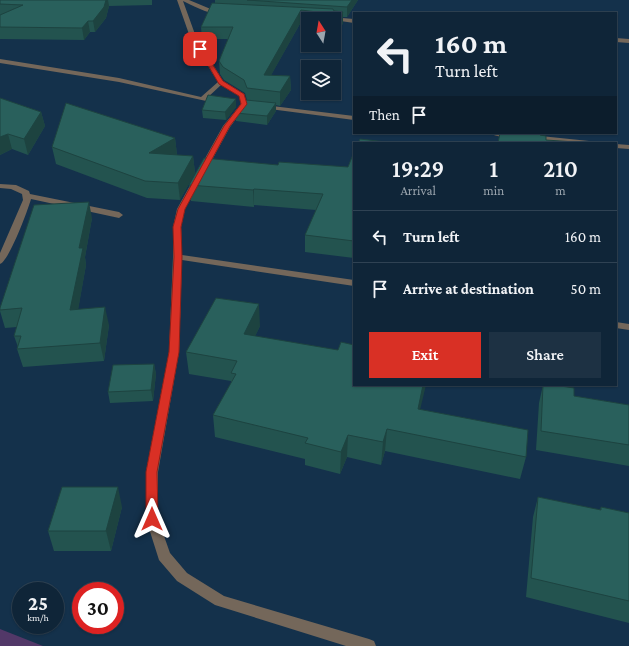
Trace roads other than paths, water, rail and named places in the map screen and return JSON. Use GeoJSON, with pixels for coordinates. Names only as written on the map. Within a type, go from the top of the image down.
{"type":"FeatureCollection","features":[{"type":"Feature","properties":{"kind":"street"},"geometry":{"type":"LineString","coordinates":[[180,0],[193,38],[221,82],[242,95],[240,104],[182,209],[177,227],[178,257],[174,352],[152,472],[152,519],[164,556],[182,577],[220,601],[369,646]]}},
{"type":"Feature","properties":{"kind":"street"},"geometry":{"type":"LineString","coordinates":[[184,0],[212,11],[227,12]]}},
{"type":"Feature","properties":{"kind":"street"},"geometry":{"type":"LineString","coordinates":[[341,19],[353,20]]}},
{"type":"Feature","properties":{"kind":"street"},"geometry":{"type":"LineString","coordinates":[[617,40],[629,41]]}},
{"type":"Feature","properties":{"kind":"street"},"geometry":{"type":"LineString","coordinates":[[0,61],[119,80],[202,100],[240,104]]}},
{"type":"Feature","properties":{"kind":"street"},"geometry":{"type":"LineString","coordinates":[[202,100],[221,82]]}},
{"type":"Feature","properties":{"kind":"street"},"geometry":{"type":"LineString","coordinates":[[259,106],[353,118]]}},
{"type":"Feature","properties":{"kind":"street"},"geometry":{"type":"LineString","coordinates":[[503,134],[579,142]]}},
{"type":"Feature","properties":{"kind":"street"},"geometry":{"type":"LineString","coordinates":[[617,146],[629,147]]}},
{"type":"Feature","properties":{"kind":"street"},"geometry":{"type":"LineString","coordinates":[[0,186],[13,187],[26,193],[26,206],[0,261]]}},
{"type":"Feature","properties":{"kind":"street"},"geometry":{"type":"LineString","coordinates":[[26,196],[119,215]]}},
{"type":"Feature","properties":{"kind":"street"},"geometry":{"type":"LineString","coordinates":[[178,257],[353,283]]}},
{"type":"Feature","properties":{"kind":"street"},"geometry":{"type":"LineString","coordinates":[[617,325],[629,327]]}}]}
